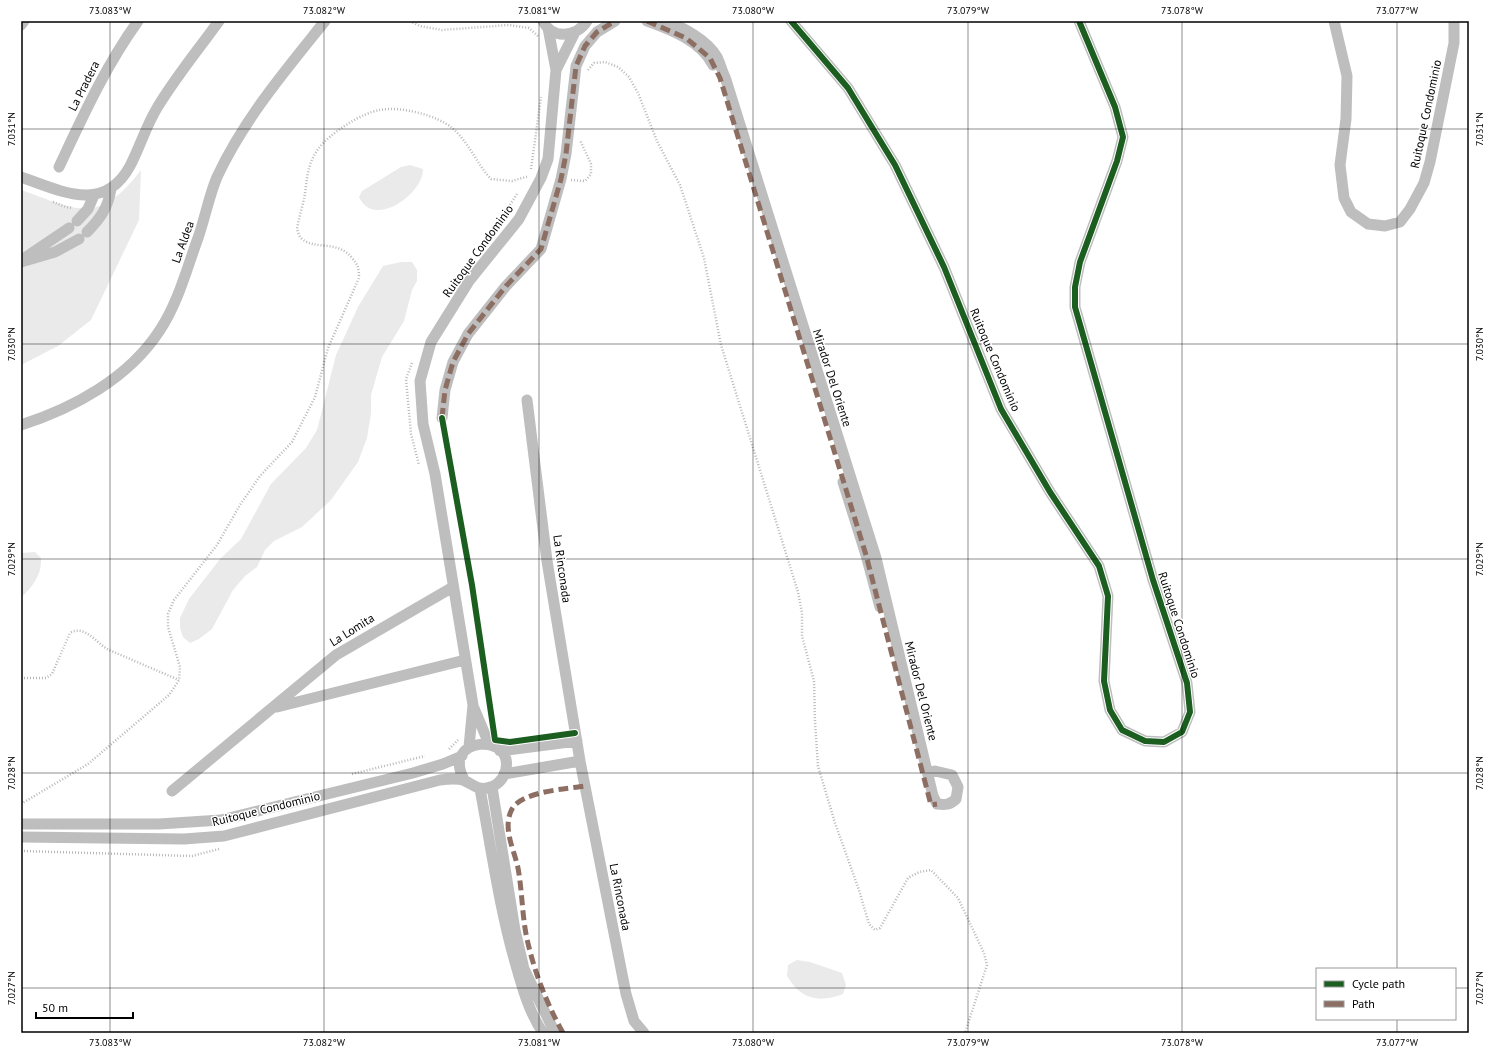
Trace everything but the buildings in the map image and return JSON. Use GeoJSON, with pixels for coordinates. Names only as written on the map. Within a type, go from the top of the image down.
{"type":"FeatureCollection","features":[{"type":"Feature","properties":{"kind":"street"},"geometry":{"type":"LineString","coordinates":[[21,25],[24,21]]}},
{"type":"Feature","properties":{"kind":"street","name":"La Pradera"},"geometry":{"type":"LineString","coordinates":[[59,167],[96,86],[119,47],[138,21]]}},
{"type":"Feature","properties":{"kind":"street"},"geometry":{"type":"LineString","coordinates":[[21,177],[69,194],[94,195],[111,189],[122,179],[130,166],[157,108],[219,21]]}},
{"type":"Feature","properties":{"kind":"street","name":"La Aldea"},"geometry":{"type":"LineString","coordinates":[[21,425],[52,415],[108,382],[134,363],[160,330],[173,304],[190,259],[216,179],[233,146],[260,103],[324,21]]}},
{"type":"Feature","properties":{"kind":"street","name":"Ruitoque Condominio"},"geometry":{"type":"LineString","coordinates":[[490,744],[473,705],[435,474],[423,424],[420,381],[431,342],[469,281],[519,219],[541,178],[548,159],[556,70],[574,34],[581,29],[587,21]]}},
{"type":"Feature","properties":{"kind":"street"},"geometry":{"type":"LineString","coordinates":[[442,418],[445,390],[453,362],[468,334],[506,286],[541,249],[561,179],[566,154],[576,66],[585,46],[597,32],[615,21]]}},
{"type":"Feature","properties":{"kind":"street"},"geometry":{"type":"LineString","coordinates":[[647,21],[686,38],[710,58],[720,78],[866,555],[931,805],[950,804],[956,799],[958,794],[957,782],[952,775],[942,772],[928,773]]}},
{"type":"Feature","properties":{"kind":"street","name":"Mirador Del Oriente"},"geometry":{"type":"LineString","coordinates":[[665,21],[694,36],[710,48],[717,57],[732,97],[764,206],[876,558],[928,773],[930,788],[937,804]]}},
{"type":"Feature","properties":{"kind":"street","name":"Ruitoque Condominio"},"geometry":{"type":"LineString","coordinates":[[791,21],[848,88],[895,165],[944,267],[1001,409],[1050,492],[1099,566],[1108,596],[1104,681],[1110,710],[1122,730],[1145,741],[1164,742],[1182,732],[1190,712],[1187,683],[1153,580],[1075,307],[1075,287],[1080,262],[1111,178],[1123,137],[1115,107],[1079,21]]}},
{"type":"Feature","properties":{"kind":"street","name":"Ruitoque Condominio"},"geometry":{"type":"LineString","coordinates":[[1334,21],[1347,76],[1346,118],[1340,165],[1344,198],[1351,212],[1368,224],[1384,226],[1400,222],[1410,209],[1424,183],[1430,162],[1454,43],[1454,21]]}},
{"type":"Feature","properties":{"kind":"street","name":"Ruitoque Condominio"},"geometry":{"type":"LineString","coordinates":[[542,23],[562,35],[574,34]]}},
{"type":"Feature","properties":{"kind":"street","name":"Ruitoque Condominio"},"geometry":{"type":"LineString","coordinates":[[542,23],[556,70]]}},
{"type":"Feature","properties":{"kind":"street"},"geometry":{"type":"LineString","coordinates":[[21,261],[55,252],[83,236],[102,216],[109,204],[111,189]]}},
{"type":"Feature","properties":{"kind":"street"},"geometry":{"type":"LineString","coordinates":[[21,261],[73,225],[88,209],[94,195]]}},
{"type":"Feature","properties":{"kind":"street","name":"La Rinconada"},"geometry":{"type":"LineString","coordinates":[[527,400],[546,561],[576,741],[626,994],[634,1021],[644,1033]]}},
{"type":"Feature","properties":{"kind":"street","name":"La Lomita"},"geometry":{"type":"LineString","coordinates":[[172,791],[336,655],[350,645],[453,587]]}},
{"type":"Feature","properties":{"kind":"street","name":"La Lomita"},"geometry":{"type":"LineString","coordinates":[[272,708],[466,660]]}},
{"type":"Feature","properties":{"kind":"street","name":"Ruitoque Condominio"},"geometry":{"type":"LineString","coordinates":[[473,705],[466,751],[460,769],[465,781],[475,788],[480,789]]}},
{"type":"Feature","properties":{"kind":"street"},"geometry":{"type":"LineString","coordinates":[[500,751],[576,741]]}},
{"type":"Feature","properties":{"kind":"street","name":"Ruitoque Condominio"},"geometry":{"type":"LineString","coordinates":[[21,824],[159,824],[221,820],[413,773],[442,764],[482,743],[490,744]]}},
{"type":"Feature","properties":{"kind":"street"},"geometry":{"type":"LineString","coordinates":[[490,744],[500,751],[506,762],[504,774],[502,779],[492,787],[480,789],[507,934],[524,995],[537,1024],[543,1033]]}},
{"type":"Feature","properties":{"kind":"street"},"geometry":{"type":"LineString","coordinates":[[504,774],[580,761]]}},
{"type":"Feature","properties":{"kind":"street","name":"Ruitoque Condominio"},"geometry":{"type":"LineString","coordinates":[[21,837],[184,839],[224,836],[416,785],[440,780],[465,781]]}},
{"type":"Feature","properties":{"kind":"street"},"geometry":{"type":"LineString","coordinates":[[492,787],[515,930],[524,969],[555,1033]]}},
{"type":"Feature","properties":{"kind":"path"},"geometry":{"type":"LineString","coordinates":[[410,21],[420,26],[442,30],[509,25],[529,28],[540,38]]}},
{"type":"Feature","properties":{"kind":"path"},"geometry":{"type":"LineString","coordinates":[[586,72],[594,63],[605,62],[618,67],[630,77],[657,141],[680,185],[704,258],[721,344],[798,592],[802,613],[802,636],[814,681],[814,722],[818,766],[835,823],[859,890],[869,924],[875,930],[880,928],[908,878],[919,872],[931,870],[958,898],[984,953],[987,965],[965,1033]]}},
{"type":"Feature","properties":{"kind":"path"},"geometry":{"type":"LineString","coordinates":[[526,182],[530,176],[541,94]]}},
{"type":"Feature","properties":{"kind":"path"},"geometry":{"type":"LineString","coordinates":[[21,804],[88,764],[169,695],[179,680],[180,667],[168,627],[168,614],[174,600],[217,545],[240,505],[260,476],[292,442],[315,397],[328,348],[359,278],[359,266],[348,253],[337,247],[312,243],[301,238],[297,229],[308,169],[319,147],[348,123],[380,110],[403,110],[432,117],[452,128],[474,153],[484,171],[491,179],[512,181],[530,176]]}},
{"type":"Feature","properties":{"kind":"path"},"geometry":{"type":"LineString","coordinates":[[561,179],[585,180],[591,174],[591,164],[578,137]]}},
{"type":"Feature","properties":{"kind":"path"},"geometry":{"type":"LineString","coordinates":[[494,230],[521,188]]}},
{"type":"Feature","properties":{"kind":"path"},"geometry":{"type":"LineString","coordinates":[[413,359],[406,379],[411,434],[420,469]]}},
{"type":"Feature","properties":{"kind":"path"},"geometry":{"type":"LineString","coordinates":[[21,678],[46,678],[52,674],[70,633],[80,630],[86,632],[100,645],[179,680]]}},
{"type":"Feature","properties":{"kind":"path"},"geometry":{"type":"LineString","coordinates":[[447,750],[462,736]]}},
{"type":"Feature","properties":{"kind":"path"},"geometry":{"type":"LineString","coordinates":[[350,775],[430,756]]}},
{"type":"Feature","properties":{"kind":"path"},"geometry":{"type":"LineString","coordinates":[[21,851],[192,856],[227,847]]}},
{"type":"Feature","properties":{"kind":"shaded area"},"geometry":{"type":"Polygon","coordinates":[[[410,165],[423,169],[421,178],[416,188],[397,204],[386,209],[375,210],[366,206],[359,197],[362,191],[401,167],[410,165]]]}},
{"type":"Feature","properties":{"kind":"shaded area"},"geometry":{"type":"Polygon","coordinates":[[[141,170],[139,220],[91,320],[58,346],[21,365],[21,190],[73,207],[86,208],[99,206],[112,200],[126,188],[141,170]]]}},
{"type":"Feature","properties":{"kind":"shaded area"},"geometry":{"type":"Polygon","coordinates":[[[401,262],[412,262],[417,270],[417,281],[412,290],[404,321],[382,357],[371,395],[371,413],[367,438],[358,462],[331,500],[302,527],[274,541],[265,550],[257,567],[245,576],[233,590],[212,629],[199,639],[190,643],[183,637],[180,628],[180,618],[189,599],[220,559],[241,539],[271,484],[306,448],[317,430],[336,355],[358,307],[383,266],[401,262]]]}},
{"type":"Feature","properties":{"kind":"shaded area"},"geometry":{"type":"Polygon","coordinates":[[[35,552],[41,558],[40,569],[36,580],[21,597],[21,553],[35,552]]]}},
{"type":"Feature","properties":{"kind":"shaded area"},"geometry":{"type":"Polygon","coordinates":[[[797,960],[810,962],[842,973],[846,985],[843,994],[818,999],[805,995],[798,990],[787,976],[788,965],[797,960]]]}},
{"type":"Feature","properties":{"kind":"marked path"},"geometry":{"type":"LineString","coordinates":[[442,418],[445,390],[453,362],[468,334],[506,286],[541,249],[561,179],[566,154],[576,66],[585,46],[597,32],[615,21]]}},
{"type":"Feature","properties":{"kind":"marked path"},"geometry":{"type":"LineString","coordinates":[[647,21],[686,38],[710,58],[720,78],[866,555],[931,805],[937,804]]}},
{"type":"Feature","properties":{"kind":"marked path"},"geometry":{"type":"LineString","coordinates":[[563,1033],[551,1009],[532,960],[526,934],[518,868],[508,831],[508,824],[512,809],[517,803],[525,798],[546,792],[585,786]]}},
{"type":"Feature","properties":{"kind":"cycle path"},"geometry":{"type":"LineString","coordinates":[[791,21],[848,88],[895,165],[944,267],[1001,409],[1050,492],[1099,566],[1108,596],[1104,681],[1110,710],[1122,730],[1145,741],[1164,742],[1182,732],[1190,712],[1187,683],[1153,580],[1075,307],[1075,287],[1080,262],[1117,161],[1123,137],[1115,107],[1079,21]]}},
{"type":"Feature","properties":{"kind":"cycle path"},"geometry":{"type":"LineString","coordinates":[[442,418],[472,585],[495,740],[510,742],[575,733]]}}]}
